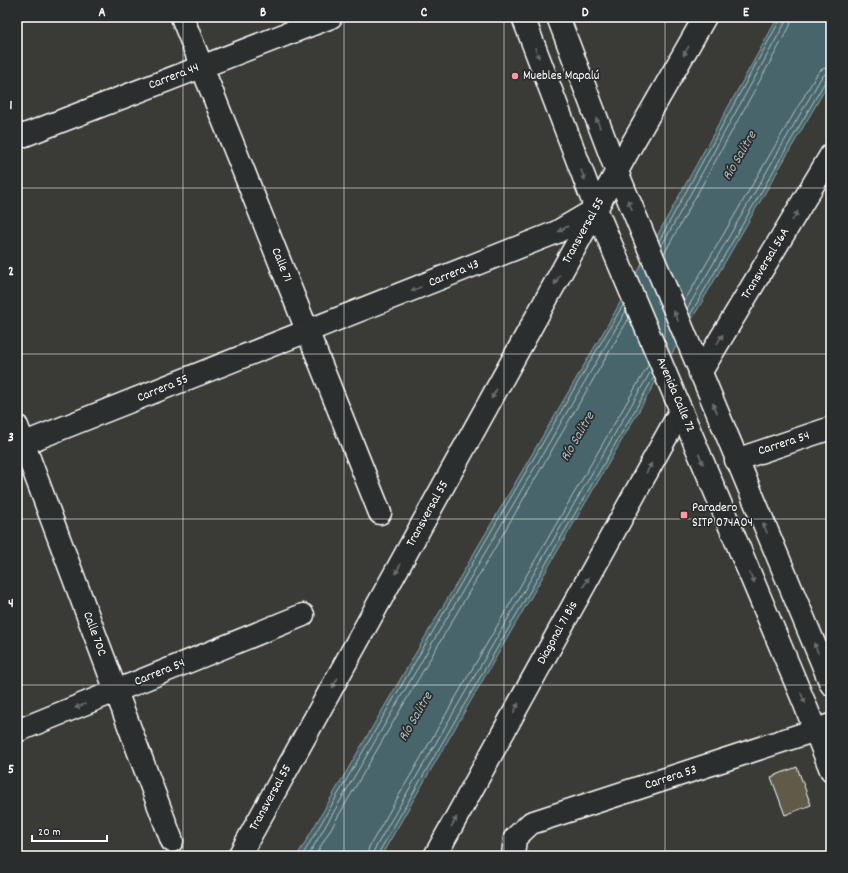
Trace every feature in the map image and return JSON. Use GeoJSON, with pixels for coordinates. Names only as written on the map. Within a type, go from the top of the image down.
{"type":"FeatureCollection","features":[{"type":"Feature","properties":{"kind":"street","name":"Calle 71"},"geometry":{"type":"LineString","coordinates":[[182,17],[380,513]]}},
{"type":"Feature","properties":{"kind":"street","name":"Carrera 44"},"geometry":{"type":"LineString","coordinates":[[17,138],[331,17]]}},
{"type":"Feature","properties":{"kind":"street","name":"Avenida Calle 72"},"geometry":{"type":"LineString","coordinates":[[523,17],[596,210],[681,410],[823,727],[831,770]]}},
{"type":"Feature","properties":{"kind":"street"},"geometry":{"type":"LineString","coordinates":[[558,17],[617,172],[736,460],[831,684]]}},
{"type":"Feature","properties":{"kind":"street"},"geometry":{"type":"LineString","coordinates":[[617,172],[705,17]]}},
{"type":"Feature","properties":{"kind":"street","name":"Transversal 56A"},"geometry":{"type":"LineString","coordinates":[[700,373],[831,155]]}},
{"type":"Feature","properties":{"kind":"street","name":"Transversal 55"},"geometry":{"type":"LineString","coordinates":[[239,856],[617,172]]}},
{"type":"Feature","properties":{"kind":"street","name":"Carrera 43"},"geometry":{"type":"LineString","coordinates":[[308,332],[557,232],[596,210]]}},
{"type":"Feature","properties":{"kind":"street","name":"Carrera 55"},"geometry":{"type":"LineString","coordinates":[[19,439],[308,332]]}},
{"type":"Feature","properties":{"kind":"street","name":"Diagonal 71 Bis"},"geometry":{"type":"LineString","coordinates":[[435,856],[681,410]]}},
{"type":"Feature","properties":{"kind":"street","name":"Carrera 54"},"geometry":{"type":"LineString","coordinates":[[736,460],[831,428]]}},
{"type":"Feature","properties":{"kind":"street","name":"Calle 70C"},"geometry":{"type":"LineString","coordinates":[[19,439],[172,841]]}},
{"type":"Feature","properties":{"kind":"street","name":"Carrera 54"},"geometry":{"type":"LineString","coordinates":[[17,731],[303,615]]}},
{"type":"Feature","properties":{"kind":"street","name":"Carrera 53"},"geometry":{"type":"LineString","coordinates":[[514,847],[531,823],[823,727]]}},
{"type":"Feature","properties":{"kind":"water","name":"Río Salitre"},"geometry":{"type":"Polygon","coordinates":[[[778,17],[831,17],[831,79],[381,856],[297,856],[611,319],[778,17]]]}},
{"type":"Feature","properties":{"kind":"building"},"geometry":{"type":"Polygon","coordinates":[[[797,767],[811,805],[785,815],[771,777],[797,767]]]}},
{"type":"Feature","properties":{"kind":"place","name":"Muebles Mapalú"},"geometry":{"type":"Point","coordinates":[515,76]}},
{"type":"Feature","properties":{"kind":"place","name":"Paradero SITP 074A04"},"geometry":{"type":"Point","coordinates":[684,515]}}]}
